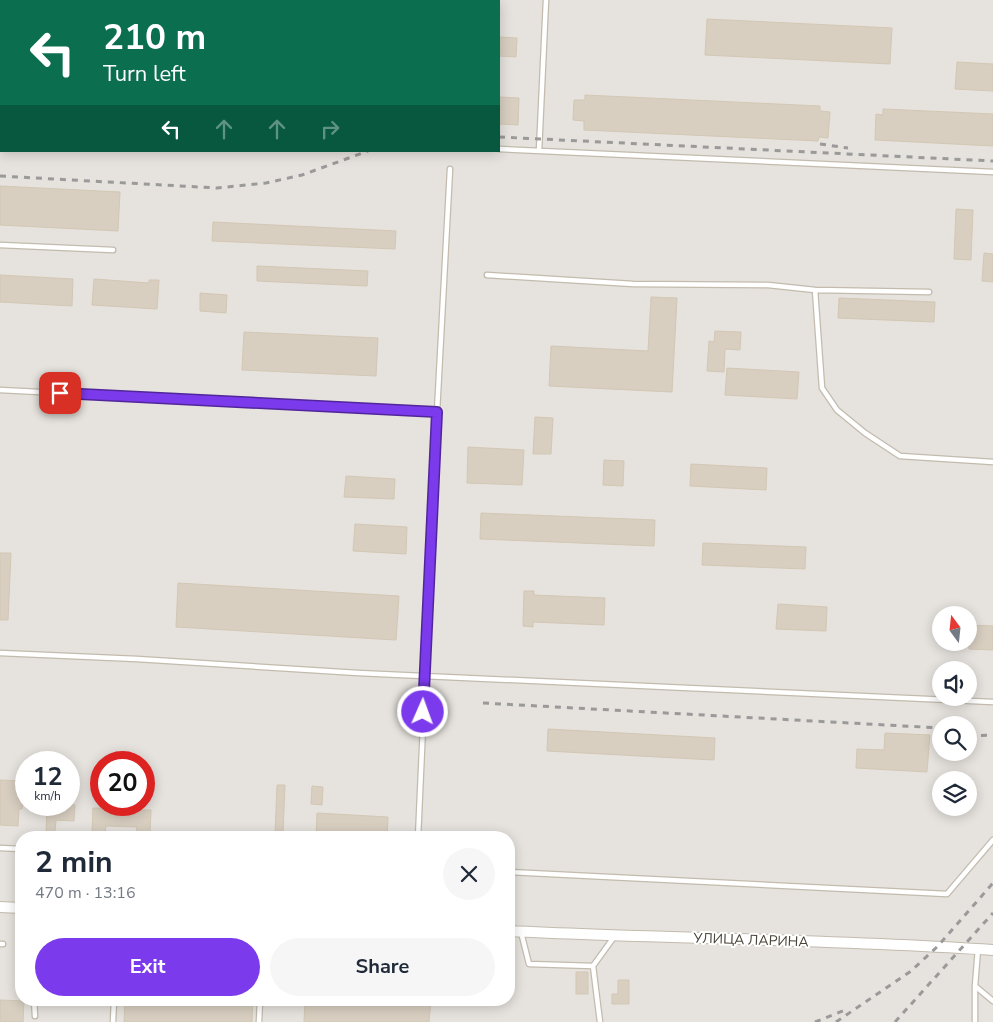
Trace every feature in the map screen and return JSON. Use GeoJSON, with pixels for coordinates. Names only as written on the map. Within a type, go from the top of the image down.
{"type":"FeatureCollection","features":[{"type":"Feature","properties":{"kind":"street"},"geometry":{"type":"LineString","coordinates":[[0,907],[15,908]]}},
{"type":"Feature","properties":{"kind":"street","name":"УЛИЦА ЛАРИНА"},"geometry":{"type":"LineString","coordinates":[[515,932],[938,946],[993,950]]}},
{"type":"Feature","properties":{"kind":"lane"},"geometry":{"type":"LineString","coordinates":[[539,150],[546,0]]}},
{"type":"Feature","properties":{"kind":"lane"},"geometry":{"type":"LineString","coordinates":[[500,149],[993,172]]}},
{"type":"Feature","properties":{"kind":"lane"},"geometry":{"type":"LineString","coordinates":[[418,831],[450,169]]}},
{"type":"Feature","properties":{"kind":"lane"},"geometry":{"type":"LineString","coordinates":[[0,245],[113,250]]}},
{"type":"Feature","properties":{"kind":"lane"},"geometry":{"type":"LineString","coordinates":[[488,275],[633,284],[768,285],[815,290],[928,292]]}},
{"type":"Feature","properties":{"kind":"lane"},"geometry":{"type":"LineString","coordinates":[[815,290],[822,388],[837,410],[865,433],[900,456],[993,462]]}},
{"type":"Feature","properties":{"kind":"lane"},"geometry":{"type":"LineString","coordinates":[[0,390],[437,412]]}},
{"type":"Feature","properties":{"kind":"lane"},"geometry":{"type":"LineString","coordinates":[[0,654],[137,659],[425,676],[993,702]]}},
{"type":"Feature","properties":{"kind":"lane"},"geometry":{"type":"LineString","coordinates":[[515,872],[947,894],[993,840]]}},
{"type":"Feature","properties":{"kind":"lane"},"geometry":{"type":"LineString","coordinates":[[0,848],[15,849]]}},
{"type":"Feature","properties":{"kind":"lane"},"geometry":{"type":"LineString","coordinates":[[521,932],[529,964],[593,966]]}},
{"type":"Feature","properties":{"kind":"lane"},"geometry":{"type":"LineString","coordinates":[[600,1022],[593,966],[614,936]]}},
{"type":"Feature","properties":{"kind":"lane"},"geometry":{"type":"LineString","coordinates":[[975,1022],[978,949]]}},
{"type":"Feature","properties":{"kind":"lane"},"geometry":{"type":"LineString","coordinates":[[975,986],[993,1001]]}},
{"type":"Feature","properties":{"kind":"lane"},"geometry":{"type":"LineString","coordinates":[[34,1006],[35,1016]]}},
{"type":"Feature","properties":{"kind":"lane"},"geometry":{"type":"LineString","coordinates":[[113,1022],[114,1006]]}},
{"type":"Feature","properties":{"kind":"lane"},"geometry":{"type":"LineString","coordinates":[[259,1022],[260,1006]]}},
{"type":"Feature","properties":{"kind":"shaded area"},"geometry":{"type":"Polygon","coordinates":[[[500,0],[993,0],[993,1022],[0,1022],[0,152],[500,152],[500,0]]]}},
{"type":"Feature","properties":{"kind":"building"},"geometry":{"type":"Polygon","coordinates":[[[707,19],[892,28],[890,64],[705,55],[707,19]]]}},
{"type":"Feature","properties":{"kind":"building"},"geometry":{"type":"Polygon","coordinates":[[[500,37],[517,38],[516,57],[500,56],[500,37]]]}},
{"type":"Feature","properties":{"kind":"building"},"geometry":{"type":"Polygon","coordinates":[[[957,62],[993,64],[993,91],[955,89],[957,62]]]}},
{"type":"Feature","properties":{"kind":"building"},"geometry":{"type":"Polygon","coordinates":[[[585,95],[820,106],[820,111],[830,112],[828,138],[819,137],[818,141],[584,130],[584,121],[573,120],[574,100],[585,100],[585,95]]]}},
{"type":"Feature","properties":{"kind":"building"},"geometry":{"type":"Polygon","coordinates":[[[500,97],[519,98],[518,125],[500,124],[500,97]]]}},
{"type":"Feature","properties":{"kind":"building"},"geometry":{"type":"Polygon","coordinates":[[[883,109],[993,114],[993,146],[875,140],[876,114],[883,115],[883,109]]]}},
{"type":"Feature","properties":{"kind":"building"},"geometry":{"type":"Polygon","coordinates":[[[0,186],[120,192],[118,231],[0,225],[0,186]]]}},
{"type":"Feature","properties":{"kind":"building"},"geometry":{"type":"Polygon","coordinates":[[[956,209],[973,210],[971,260],[954,259],[956,209]]]}},
{"type":"Feature","properties":{"kind":"building"},"geometry":{"type":"Polygon","coordinates":[[[213,222],[396,231],[395,249],[212,241],[213,222]]]}},
{"type":"Feature","properties":{"kind":"building"},"geometry":{"type":"Polygon","coordinates":[[[984,253],[993,254],[993,282],[982,281],[984,253]]]}},
{"type":"Feature","properties":{"kind":"building"},"geometry":{"type":"Polygon","coordinates":[[[257,266],[368,271],[367,286],[257,281],[257,266]]]}},
{"type":"Feature","properties":{"kind":"building"},"geometry":{"type":"Polygon","coordinates":[[[0,275],[73,279],[72,306],[0,302],[0,275]]]}},
{"type":"Feature","properties":{"kind":"building"},"geometry":{"type":"Polygon","coordinates":[[[94,279],[149,283],[149,280],[159,280],[157,309],[92,305],[94,279]]]}},
{"type":"Feature","properties":{"kind":"building"},"geometry":{"type":"Polygon","coordinates":[[[200,293],[227,295],[226,313],[200,311],[200,293]]]}},
{"type":"Feature","properties":{"kind":"building"},"geometry":{"type":"Polygon","coordinates":[[[651,297],[677,298],[672,392],[549,386],[551,346],[648,351],[651,297]]]}},
{"type":"Feature","properties":{"kind":"building"},"geometry":{"type":"Polygon","coordinates":[[[839,298],[935,302],[934,322],[838,318],[839,298]]]}},
{"type":"Feature","properties":{"kind":"building"},"geometry":{"type":"Polygon","coordinates":[[[715,331],[741,332],[740,350],[725,349],[724,372],[707,371],[709,341],[714,342],[715,331]]]}},
{"type":"Feature","properties":{"kind":"building"},"geometry":{"type":"Polygon","coordinates":[[[244,332],[378,338],[376,376],[242,370],[244,332]]]}},
{"type":"Feature","properties":{"kind":"building"},"geometry":{"type":"Polygon","coordinates":[[[727,368],[799,372],[797,399],[725,395],[727,368]]]}},
{"type":"Feature","properties":{"kind":"building"},"geometry":{"type":"Polygon","coordinates":[[[535,417],[553,418],[551,454],[533,454],[535,417]]]}},
{"type":"Feature","properties":{"kind":"building"},"geometry":{"type":"Polygon","coordinates":[[[468,447],[524,450],[522,485],[467,483],[468,447]]]}},
{"type":"Feature","properties":{"kind":"building"},"geometry":{"type":"Polygon","coordinates":[[[604,460],[624,461],[623,486],[603,485],[604,460]]]}},
{"type":"Feature","properties":{"kind":"building"},"geometry":{"type":"Polygon","coordinates":[[[691,464],[767,468],[766,490],[690,486],[691,464]]]}},
{"type":"Feature","properties":{"kind":"building"},"geometry":{"type":"Polygon","coordinates":[[[346,476],[395,479],[394,499],[344,497],[346,476]]]}},
{"type":"Feature","properties":{"kind":"building"},"geometry":{"type":"Polygon","coordinates":[[[481,513],[655,520],[654,546],[480,539],[481,513]]]}},
{"type":"Feature","properties":{"kind":"building"},"geometry":{"type":"Polygon","coordinates":[[[355,524],[407,527],[406,554],[353,551],[355,524]]]}},
{"type":"Feature","properties":{"kind":"building"},"geometry":{"type":"Polygon","coordinates":[[[703,543],[806,547],[805,569],[702,565],[703,543]]]}},
{"type":"Feature","properties":{"kind":"building"},"geometry":{"type":"Polygon","coordinates":[[[0,553],[11,553],[8,620],[0,620],[0,553]]]}},
{"type":"Feature","properties":{"kind":"building"},"geometry":{"type":"Polygon","coordinates":[[[178,583],[399,596],[396,640],[176,627],[178,583]]]}},
{"type":"Feature","properties":{"kind":"building"},"geometry":{"type":"Polygon","coordinates":[[[524,591],[534,591],[534,595],[605,598],[604,625],[533,622],[533,627],[523,626],[524,591]]]}},
{"type":"Feature","properties":{"kind":"building"},"geometry":{"type":"Polygon","coordinates":[[[778,604],[827,607],[826,631],[776,629],[778,604]]]}},
{"type":"Feature","properties":{"kind":"building"},"geometry":{"type":"Polygon","coordinates":[[[978,625],[993,626],[993,650],[978,649],[978,625]]]}},
{"type":"Feature","properties":{"kind":"building"},"geometry":{"type":"Polygon","coordinates":[[[548,729],[715,738],[714,760],[547,751],[548,729]]]}},
{"type":"Feature","properties":{"kind":"building"},"geometry":{"type":"Polygon","coordinates":[[[885,733],[930,735],[927,772],[856,768],[857,749],[884,750],[885,733]]]}},
{"type":"Feature","properties":{"kind":"building"},"geometry":{"type":"Polygon","coordinates":[[[0,780],[15,781],[15,816],[19,816],[18,826],[0,825],[0,780]]]}},
{"type":"Feature","properties":{"kind":"building"},"geometry":{"type":"Polygon","coordinates":[[[277,785],[285,785],[283,831],[275,831],[277,785]]]}},
{"type":"Feature","properties":{"kind":"building"},"geometry":{"type":"Polygon","coordinates":[[[312,786],[323,787],[322,805],[311,804],[312,786]]]}},
{"type":"Feature","properties":{"kind":"building"},"geometry":{"type":"Polygon","coordinates":[[[317,813],[388,817],[387,831],[316,831],[317,813]]]}},
{"type":"Feature","properties":{"kind":"building"},"geometry":{"type":"Polygon","coordinates":[[[47,816],[74,816],[74,821],[56,820],[55,831],[46,831],[47,816]]]}},
{"type":"Feature","properties":{"kind":"building"},"geometry":{"type":"Polygon","coordinates":[[[93,816],[151,816],[150,831],[136,831],[137,827],[106,826],[105,831],[92,831],[93,816]]]}},
{"type":"Feature","properties":{"kind":"building"},"geometry":{"type":"Polygon","coordinates":[[[576,972],[588,972],[588,994],[576,994],[576,972]]]}},
{"type":"Feature","properties":{"kind":"building"},"geometry":{"type":"Polygon","coordinates":[[[618,980],[629,980],[629,1004],[612,1004],[612,994],[618,994],[618,980]]]}},
{"type":"Feature","properties":{"kind":"building"},"geometry":{"type":"Polygon","coordinates":[[[0,1000],[15,1001],[15,1006],[24,1006],[23,1022],[0,1022],[0,1000]]]}},
{"type":"Feature","properties":{"kind":"building"},"geometry":{"type":"Polygon","coordinates":[[[125,1006],[253,1006],[252,1022],[124,1022],[125,1006]]]}},
{"type":"Feature","properties":{"kind":"building"},"geometry":{"type":"Polygon","coordinates":[[[305,1006],[430,1006],[429,1022],[304,1022],[305,1006]]]}},
{"type":"Feature","properties":{"kind":"railway"},"geometry":{"type":"LineString","coordinates":[[500,137],[993,161]]}},
{"type":"Feature","properties":{"kind":"railway"},"geometry":{"type":"LineString","coordinates":[[820,144],[848,148]]}},
{"type":"Feature","properties":{"kind":"railway"},"geometry":{"type":"LineString","coordinates":[[0,176],[217,188],[266,183],[302,175],[365,152]]}},
{"type":"Feature","properties":{"kind":"railway"},"geometry":{"type":"LineString","coordinates":[[483,703],[932,728]]}},
{"type":"Feature","properties":{"kind":"railway"},"geometry":{"type":"LineString","coordinates":[[977,736],[993,735]]}},
{"type":"Feature","properties":{"kind":"railway"},"geometry":{"type":"LineString","coordinates":[[836,1022],[911,971],[938,946],[993,883]]}},
{"type":"Feature","properties":{"kind":"railway"},"geometry":{"type":"LineString","coordinates":[[895,1022],[993,913]]}},
{"type":"Feature","properties":{"kind":"railway"},"geometry":{"type":"LineString","coordinates":[[815,1022],[845,1010]]}},
{"type":"Feature","properties":{"kind":"route"},"geometry":{"type":"LineString","coordinates":[[60,393],[437,412],[423,712]]}}]}
